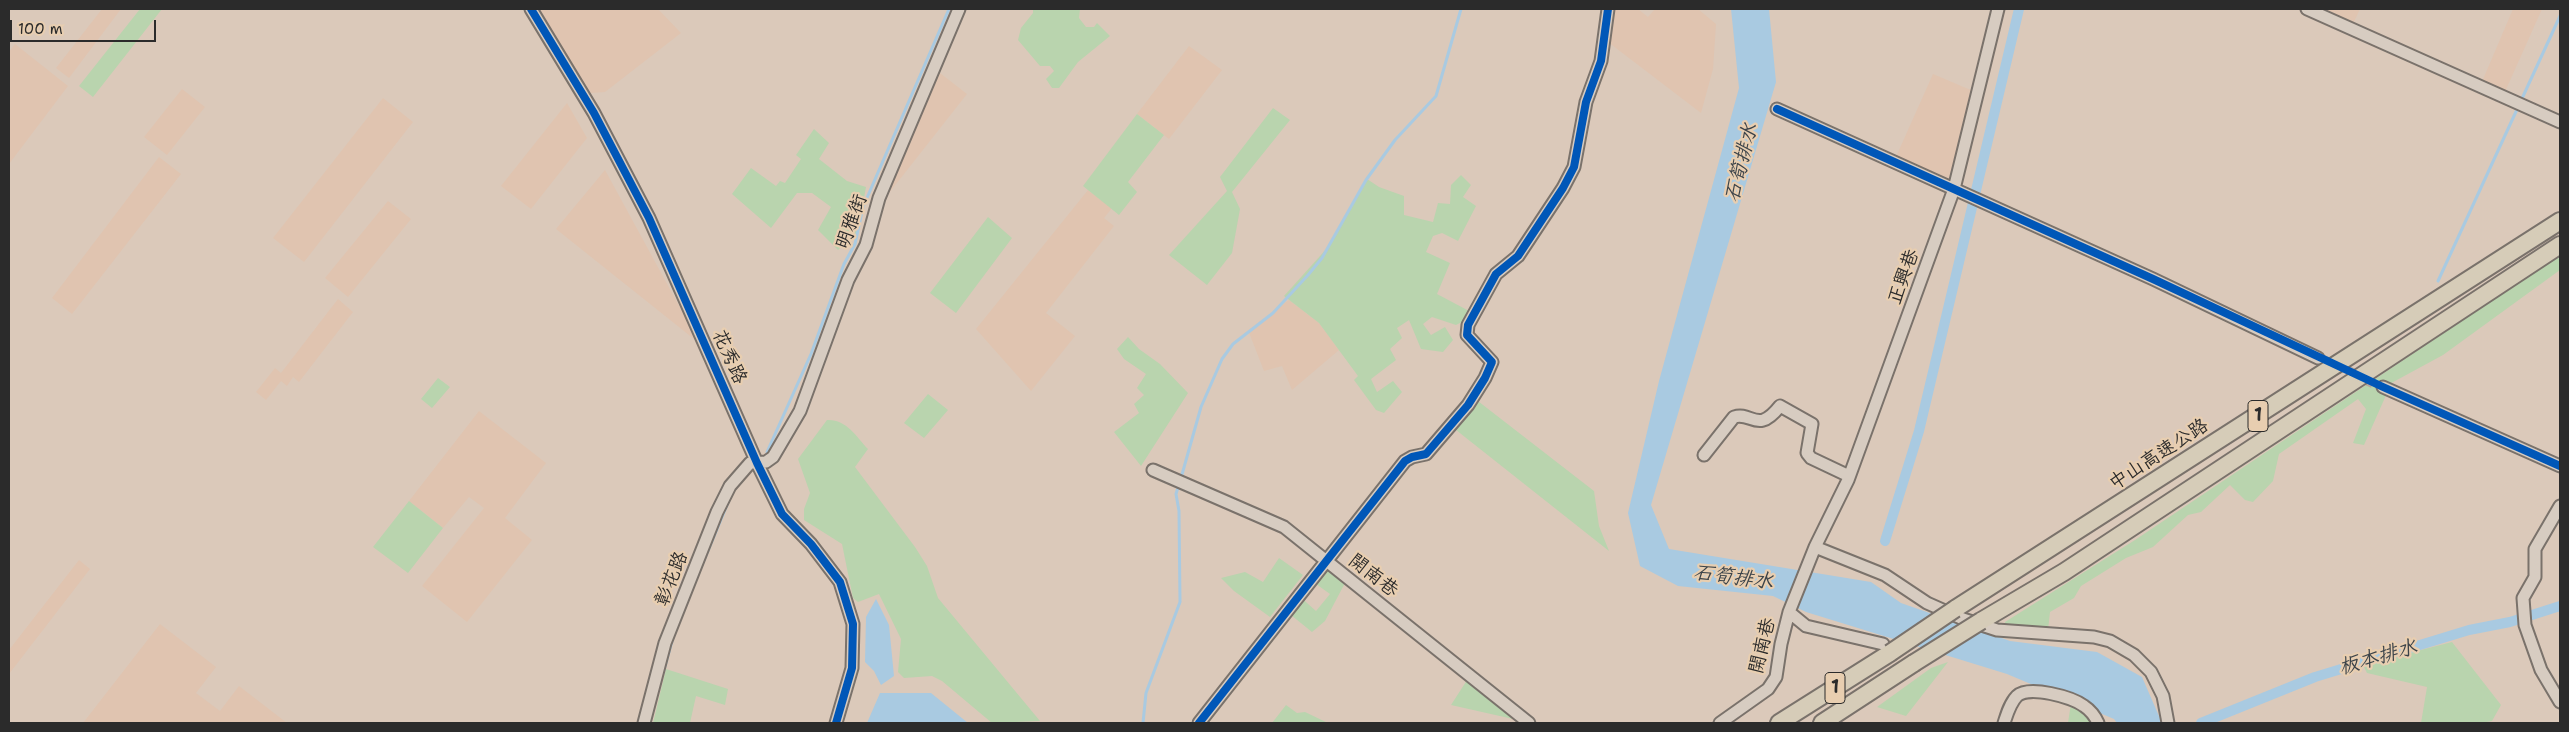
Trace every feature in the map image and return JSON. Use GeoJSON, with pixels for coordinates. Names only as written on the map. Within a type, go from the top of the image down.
{"type":"FeatureCollection","features":[{"type":"Feature","properties":{"kind":"highway","name":"中山高速公路"},"geometry":{"type":"LineString","coordinates":[[1779,723],[1886,649],[1955,610],[2560,221]]}},
{"type":"Feature","properties":{"kind":"highway","name":"1"},"geometry":{"type":"LineString","coordinates":[[1822,723],[1981,621],[2064,572],[2560,244]]}},
{"type":"Feature","properties":{"kind":"street","name":"花秀路"},"geometry":{"type":"LineString","coordinates":[[531,9],[594,113],[649,218],[757,463],[782,514],[812,544],[840,582],[853,624],[852,668],[836,723]]}},
{"type":"Feature","properties":{"kind":"street","name":"明雅街"},"geometry":{"type":"LineString","coordinates":[[757,463],[766,462],[773,457],[800,411],[848,280],[866,245],[879,198],[959,9]]}},
{"type":"Feature","properties":{"kind":"street"},"geometry":{"type":"LineString","coordinates":[[1199,723],[1325,560],[1405,461],[1412,457],[1426,454],[1468,405],[1485,378],[1492,362],[1467,335],[1468,324],[1496,274],[1518,256],[1563,188],[1574,167],[1586,102],[1601,61],[1608,9]]}},
{"type":"Feature","properties":{"kind":"street","name":"正興巷"},"geometry":{"type":"LineString","coordinates":[[1815,547],[1849,476],[1954,189],[1998,9]]}},
{"type":"Feature","properties":{"kind":"street"},"geometry":{"type":"LineString","coordinates":[[2307,9],[2560,122]]}},
{"type":"Feature","properties":{"kind":"street"},"geometry":{"type":"LineString","coordinates":[[1777,109],[2154,279],[2318,358]]}},
{"type":"Feature","properties":{"kind":"street"},"geometry":{"type":"LineString","coordinates":[[2383,387],[2560,466]]}},
{"type":"Feature","properties":{"kind":"street"},"geometry":{"type":"LineString","coordinates":[[1704,455],[1734,417],[1764,420],[1772,416],[1780,406],[1812,424],[1807,453],[1811,458],[1849,476]]}},
{"type":"Feature","properties":{"kind":"street","name":"彰花路"},"geometry":{"type":"LineString","coordinates":[[644,723],[665,643],[723,499],[742,471],[750,463],[757,463]]}},
{"type":"Feature","properties":{"kind":"street","name":"開南巷"},"geometry":{"type":"LineString","coordinates":[[1153,470],[1278,524],[1529,723]]}},
{"type":"Feature","properties":{"kind":"street"},"geometry":{"type":"LineString","coordinates":[[2560,506],[2535,549],[2535,577],[2523,599],[2524,624],[2541,670],[2560,702]]}},
{"type":"Feature","properties":{"kind":"street"},"geometry":{"type":"LineString","coordinates":[[1815,547],[1884,575],[1927,603],[1963,619],[1997,630],[2094,637],[2110,641],[2134,655],[2151,672],[2163,696],[2168,723]]}},
{"type":"Feature","properties":{"kind":"street","name":"開南巷"},"geometry":{"type":"LineString","coordinates":[[1727,721],[1765,692],[1774,682],[1789,612],[1815,547]]}},
{"type":"Feature","properties":{"kind":"street"},"geometry":{"type":"LineString","coordinates":[[1789,612],[1806,626],[1886,649]]}},
{"type":"Feature","properties":{"kind":"street"},"geometry":{"type":"LineString","coordinates":[[2004,723],[2010,707],[2018,695],[2032,691],[2078,702],[2088,710],[2098,723]]}},
{"type":"Feature","properties":{"kind":"shaded area"},"geometry":{"type":"Polygon","coordinates":[[[102,9],[121,9],[69,78],[56,68],[102,9]]]}},
{"type":"Feature","properties":{"kind":"shaded area"},"geometry":{"type":"Polygon","coordinates":[[[537,9],[658,9],[681,33],[605,92],[591,93],[537,9]]]}},
{"type":"Feature","properties":{"kind":"shaded area"},"geometry":{"type":"Polygon","coordinates":[[[1612,9],[1638,9],[1648,17],[1655,9],[1698,9],[1716,24],[1713,69],[1701,113],[1608,42],[1612,9]]]}},
{"type":"Feature","properties":{"kind":"shaded area"},"geometry":{"type":"Polygon","coordinates":[[[2313,9],[2360,9],[2352,26],[2313,9]]]}},
{"type":"Feature","properties":{"kind":"shaded area"},"geometry":{"type":"Polygon","coordinates":[[[2513,9],[2542,9],[2504,94],[2481,84],[2513,9]]]}},
{"type":"Feature","properties":{"kind":"shaded area"},"geometry":{"type":"Polygon","coordinates":[[[15,44],[68,86],[9,164],[9,52],[15,44]]]}},
{"type":"Feature","properties":{"kind":"shaded area"},"geometry":{"type":"Polygon","coordinates":[[[1189,46],[1222,70],[1169,139],[1137,114],[1189,46]]]}},
{"type":"Feature","properties":{"kind":"shaded area"},"geometry":{"type":"Polygon","coordinates":[[[940,73],[967,94],[878,207],[920,106],[940,73]]]}},
{"type":"Feature","properties":{"kind":"shaded area"},"geometry":{"type":"Polygon","coordinates":[[[1933,74],[1973,91],[1949,182],[1895,159],[1933,74]]]}},
{"type":"Feature","properties":{"kind":"shaded area"},"geometry":{"type":"Polygon","coordinates":[[[182,89],[205,107],[167,155],[144,137],[182,89]]]}},
{"type":"Feature","properties":{"kind":"shaded area"},"geometry":{"type":"Polygon","coordinates":[[[383,98],[413,122],[304,262],[273,238],[383,98]]]}},
{"type":"Feature","properties":{"kind":"shaded area"},"geometry":{"type":"Polygon","coordinates":[[[567,103],[587,138],[531,209],[501,186],[567,103]]]}},
{"type":"Feature","properties":{"kind":"shaded area"},"geometry":{"type":"Polygon","coordinates":[[[159,157],[181,174],[72,314],[52,298],[159,157]]]}},
{"type":"Feature","properties":{"kind":"shaded area"},"geometry":{"type":"Polygon","coordinates":[[[605,170],[696,337],[694,339],[556,229],[605,170]]]}},
{"type":"Feature","properties":{"kind":"shaded area"},"geometry":{"type":"Polygon","coordinates":[[[1088,190],[1112,208],[1104,218],[1114,226],[1046,313],[1075,336],[1031,391],[976,329],[1088,190]]]}},
{"type":"Feature","properties":{"kind":"shaded area"},"geometry":{"type":"Polygon","coordinates":[[[388,201],[411,219],[348,297],[325,278],[388,201]]]}},
{"type":"Feature","properties":{"kind":"shaded area"},"geometry":{"type":"Polygon","coordinates":[[[338,299],[353,312],[299,382],[293,377],[287,386],[281,381],[266,400],[256,392],[275,368],[281,373],[338,299]]]}},
{"type":"Feature","properties":{"kind":"shaded area"},"geometry":{"type":"Polygon","coordinates":[[[1289,300],[1319,323],[1339,350],[1292,390],[1282,366],[1264,371],[1248,330],[1289,300]]]}},
{"type":"Feature","properties":{"kind":"shaded area"},"geometry":{"type":"Polygon","coordinates":[[[479,411],[546,463],[505,518],[532,540],[467,622],[422,586],[484,508],[469,497],[443,528],[409,501],[479,411]]]}},
{"type":"Feature","properties":{"kind":"shaded area"},"geometry":{"type":"Polygon","coordinates":[[[79,560],[90,569],[9,674],[9,650],[79,560]]]}},
{"type":"Feature","properties":{"kind":"shaded area"},"geometry":{"type":"Polygon","coordinates":[[[160,624],[216,667],[196,693],[220,711],[239,686],[287,723],[83,723],[160,624]]]}},
{"type":"Feature","properties":{"kind":"green space"},"geometry":{"type":"Polygon","coordinates":[[[140,9],[162,9],[93,97],[79,86],[140,9]]]}},
{"type":"Feature","properties":{"kind":"green space"},"geometry":{"type":"Polygon","coordinates":[[[1033,9],[1080,9],[1079,18],[1086,27],[1094,27],[1097,23],[1110,36],[1078,62],[1059,88],[1052,88],[1046,79],[1054,71],[1050,66],[1040,66],[1018,40],[1021,28],[1033,13],[1033,9]]]}},
{"type":"Feature","properties":{"kind":"green space"},"geometry":{"type":"Polygon","coordinates":[[[1273,108],[1290,120],[1232,192],[1240,209],[1232,253],[1207,285],[1169,255],[1227,191],[1220,177],[1273,108]]]}},
{"type":"Feature","properties":{"kind":"green space"},"geometry":{"type":"Polygon","coordinates":[[[1137,114],[1164,135],[1128,182],[1137,192],[1119,215],[1083,186],[1137,114]]]}},
{"type":"Feature","properties":{"kind":"green space"},"geometry":{"type":"Polygon","coordinates":[[[814,129],[829,143],[819,159],[847,181],[866,187],[863,204],[856,203],[848,224],[857,232],[838,250],[818,230],[831,207],[812,193],[797,193],[771,228],[732,194],[751,168],[776,186],[780,181],[785,183],[801,159],[796,155],[814,129]]]}},
{"type":"Feature","properties":{"kind":"green space"},"geometry":{"type":"Polygon","coordinates":[[[1461,175],[1471,185],[1463,197],[1476,206],[1458,241],[1442,233],[1433,236],[1426,252],[1450,263],[1437,294],[1471,312],[1464,321],[1456,325],[1432,317],[1423,324],[1431,335],[1445,327],[1453,340],[1443,352],[1421,349],[1409,320],[1397,328],[1402,338],[1390,349],[1396,360],[1371,379],[1377,392],[1393,381],[1402,392],[1384,413],[1376,410],[1354,380],[1358,376],[1319,323],[1284,296],[1329,246],[1367,179],[1379,187],[1404,196],[1404,215],[1433,222],[1438,203],[1450,204],[1451,185],[1461,175]]]}},
{"type":"Feature","properties":{"kind":"green space"},"geometry":{"type":"Polygon","coordinates":[[[988,217],[1012,238],[956,313],[930,293],[988,217]]]}},
{"type":"Feature","properties":{"kind":"green space"},"geometry":{"type":"Polygon","coordinates":[[[2560,255],[2560,270],[2443,355],[2384,387],[2387,393],[2364,445],[2353,443],[2366,409],[2358,399],[2279,454],[2273,481],[2253,502],[2245,500],[2230,485],[2201,512],[2188,515],[2153,547],[2126,558],[2081,586],[2074,598],[2050,612],[2048,630],[2004,627],[2005,622],[2135,540],[2560,255]]]}},
{"type":"Feature","properties":{"kind":"green space"},"geometry":{"type":"Polygon","coordinates":[[[1128,337],[1139,349],[1160,364],[1188,393],[1141,466],[1114,432],[1139,413],[1134,404],[1144,395],[1137,388],[1146,374],[1124,359],[1117,349],[1128,337]]]}},
{"type":"Feature","properties":{"kind":"green space"},"geometry":{"type":"Polygon","coordinates":[[[438,378],[450,387],[432,408],[421,399],[438,378]]]}},
{"type":"Feature","properties":{"kind":"green space"},"geometry":{"type":"Polygon","coordinates":[[[928,394],[948,410],[924,438],[904,423],[928,394]]]}},
{"type":"Feature","properties":{"kind":"green space"},"geometry":{"type":"Polygon","coordinates":[[[1474,398],[1594,491],[1599,526],[1609,551],[1451,426],[1474,398]]]}},
{"type":"Feature","properties":{"kind":"green space"},"geometry":{"type":"Polygon","coordinates":[[[827,420],[834,420],[845,425],[868,449],[855,467],[915,547],[927,566],[938,598],[1040,721],[992,723],[942,681],[932,676],[904,678],[898,672],[901,639],[879,594],[858,602],[853,598],[842,544],[804,520],[804,509],[810,493],[798,459],[827,420]]]}},
{"type":"Feature","properties":{"kind":"green space"},"geometry":{"type":"Polygon","coordinates":[[[409,501],[443,528],[408,573],[373,547],[409,501]]]}},
{"type":"Feature","properties":{"kind":"green space"},"geometry":{"type":"Polygon","coordinates":[[[1279,558],[1303,575],[1270,617],[1234,591],[1221,578],[1245,572],[1263,582],[1279,558]]]}},
{"type":"Feature","properties":{"kind":"green space"},"geometry":{"type":"Polygon","coordinates":[[[1327,566],[1346,581],[1325,621],[1312,632],[1286,611],[1298,595],[1316,611],[1330,594],[1316,584],[1308,593],[1327,566]]]}},
{"type":"Feature","properties":{"kind":"green space"},"geometry":{"type":"Polygon","coordinates":[[[2452,642],[2501,705],[2492,721],[2481,723],[2421,723],[2427,687],[2367,673],[2363,665],[2452,642]]]}},
{"type":"Feature","properties":{"kind":"green space"},"geometry":{"type":"Polygon","coordinates":[[[1948,662],[1906,716],[1877,707],[1931,668],[1948,662]]]}},
{"type":"Feature","properties":{"kind":"green space"},"geometry":{"type":"Polygon","coordinates":[[[666,669],[728,689],[725,705],[696,696],[690,723],[653,723],[666,669]]]}},
{"type":"Feature","properties":{"kind":"green space"},"geometry":{"type":"Polygon","coordinates":[[[1469,677],[1517,717],[1513,719],[1451,705],[1469,677]]]}},
{"type":"Feature","properties":{"kind":"green space"},"geometry":{"type":"Polygon","coordinates":[[[2071,703],[2079,707],[2095,723],[2068,723],[2071,703]]]}},
{"type":"Feature","properties":{"kind":"green space"},"geometry":{"type":"Polygon","coordinates":[[[1286,705],[1297,713],[1305,712],[1328,723],[1272,723],[1286,705]]]}},
{"type":"Feature","properties":{"kind":"water","name":"石筍排水"},"geometry":{"type":"Polygon","coordinates":[[[1731,9],[1769,9],[1776,82],[1651,505],[1669,549],[1871,582],[1901,603],[2010,641],[2097,652],[2142,677],[2162,723],[2117,723],[2114,719],[2007,674],[1806,612],[1773,596],[1678,586],[1640,566],[1628,513],[1659,381],[1739,88],[1731,9]]]}},
{"type":"Feature","properties":{"kind":"water"},"geometry":{"type":"Polygon","coordinates":[[[876,599],[889,625],[894,676],[881,685],[874,671],[865,662],[866,617],[876,599]]]}},
{"type":"Feature","properties":{"kind":"water"},"geometry":{"type":"Polygon","coordinates":[[[880,693],[931,693],[968,723],[867,723],[880,693]]]}},
{"type":"Feature","properties":{"kind":"waterway"},"geometry":{"type":"LineString","coordinates":[[767,452],[811,354],[844,264],[855,244],[863,207],[949,9]]}},
{"type":"Feature","properties":{"kind":"waterway"},"geometry":{"type":"LineString","coordinates":[[1181,478],[1201,407],[1222,359],[1233,344],[1273,313],[1322,258],[1366,180],[1395,140],[1436,96],[1461,9]]}},
{"type":"Feature","properties":{"kind":"waterway"},"geometry":{"type":"LineString","coordinates":[[1885,541],[1919,431],[2019,9]]}},
{"type":"Feature","properties":{"kind":"waterway"},"geometry":{"type":"LineString","coordinates":[[2438,281],[2560,16]]}},
{"type":"Feature","properties":{"kind":"waterway"},"geometry":{"type":"LineString","coordinates":[[1143,723],[1146,693],[1180,602],[1179,511],[1176,494],[1179,484]]}},
{"type":"Feature","properties":{"kind":"waterway"},"geometry":{"type":"LineString","coordinates":[[692,589],[732,493]]}},
{"type":"Feature","properties":{"kind":"waterway","name":"板本排水"},"geometry":{"type":"LineString","coordinates":[[2201,723],[2315,677],[2469,630],[2510,622],[2560,606]]}},
{"type":"Feature","properties":{"kind":"waterway"},"geometry":{"type":"LineString","coordinates":[[663,673],[674,634]]}},
{"type":"Feature","properties":{"kind":"tunnel"},"geometry":{"type":"LineString","coordinates":[[2318,358],[2383,387]]}},
{"type":"Feature","properties":{"kind":"cycle path"},"geometry":{"type":"LineString","coordinates":[[531,9],[594,113],[649,218],[757,463],[782,514],[811,544],[840,582],[853,624],[852,668],[836,723]]}},
{"type":"Feature","properties":{"kind":"cycle path"},"geometry":{"type":"LineString","coordinates":[[1199,723],[1405,461],[1412,457],[1426,454],[1468,405],[1485,378],[1492,362],[1467,335],[1468,325],[1496,274],[1518,256],[1563,188],[1574,167],[1586,102],[1601,61],[1608,9]]}},
{"type":"Feature","properties":{"kind":"cycle path"},"geometry":{"type":"LineString","coordinates":[[1777,109],[2153,279],[2383,387],[2560,466]]}}]}
